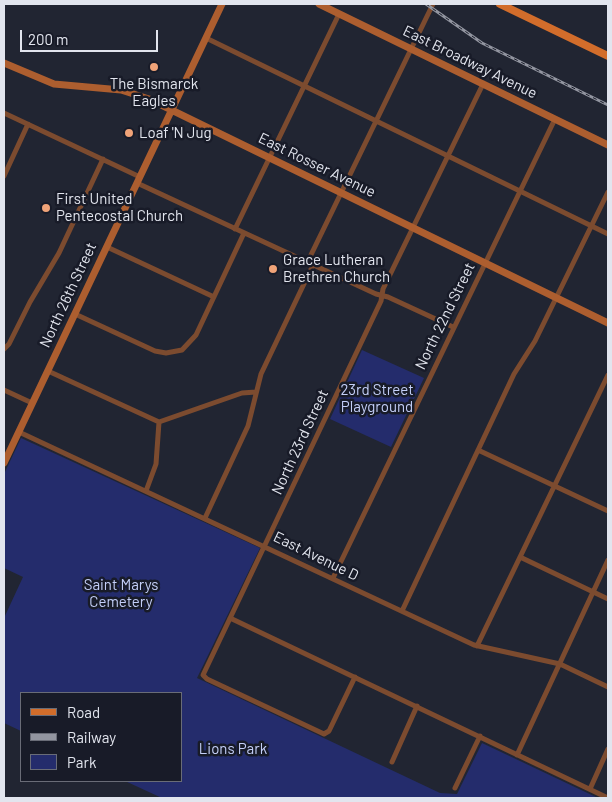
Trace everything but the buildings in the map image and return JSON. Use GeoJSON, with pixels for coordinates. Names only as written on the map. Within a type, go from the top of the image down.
{"type":"FeatureCollection","features":[{"type":"Feature","properties":{"kind":"main road"},"geometry":{"type":"LineString","coordinates":[[500,4],[608,56]]}},
{"type":"Feature","properties":{"kind":"street","name":"North 26th Street"},"geometry":{"type":"LineString","coordinates":[[4,463],[222,4]]}},
{"type":"Feature","properties":{"kind":"street","name":"East Broadway Avenue"},"geometry":{"type":"LineString","coordinates":[[319,4],[608,145]]}},
{"type":"Feature","properties":{"kind":"street"},"geometry":{"type":"LineString","coordinates":[[206,518],[248,426],[261,374],[342,193],[433,4]]}},
{"type":"Feature","properties":{"kind":"street"},"geometry":{"type":"LineString","coordinates":[[235,229],[339,14]]}},
{"type":"Feature","properties":{"kind":"street"},"geometry":{"type":"LineString","coordinates":[[206,38],[608,234]]}},
{"type":"Feature","properties":{"kind":"street","name":"East Rosser Avenue"},"geometry":{"type":"LineString","coordinates":[[4,63],[48,82],[129,92],[172,109],[608,323]]}},
{"type":"Feature","properties":{"kind":"street","name":"North 23rd Street"},"geometry":{"type":"LineString","coordinates":[[355,677],[326,734],[204,677],[230,618],[383,296],[383,289],[483,84]]}},
{"type":"Feature","properties":{"kind":"street"},"geometry":{"type":"LineString","coordinates":[[4,112],[103,159],[139,180],[235,229],[453,327]]}},
{"type":"Feature","properties":{"kind":"street","name":"North 22nd Street"},"geometry":{"type":"LineString","coordinates":[[334,578],[453,327],[555,119]]}},
{"type":"Feature","properties":{"kind":"street"},"geometry":{"type":"LineString","coordinates":[[4,176],[28,124]]}},
{"type":"Feature","properties":{"kind":"street"},"geometry":{"type":"LineString","coordinates":[[4,349],[10,344],[28,306],[56,257],[103,159]]}},
{"type":"Feature","properties":{"kind":"street"},"geometry":{"type":"LineString","coordinates":[[402,611],[514,374],[535,341],[608,192]]}},
{"type":"Feature","properties":{"kind":"street"},"geometry":{"type":"LineString","coordinates":[[75,314],[160,353],[172,353],[182,350],[194,339],[244,233]]}},
{"type":"Feature","properties":{"kind":"street"},"geometry":{"type":"LineString","coordinates":[[107,247],[214,297]]}},
{"type":"Feature","properties":{"kind":"street"},"geometry":{"type":"LineString","coordinates":[[48,371],[159,422],[242,393],[256,392]]}},
{"type":"Feature","properties":{"kind":"street"},"geometry":{"type":"LineString","coordinates":[[477,646],[608,375]]}},
{"type":"Feature","properties":{"kind":"street"},"geometry":{"type":"LineString","coordinates":[[4,390],[32,403]]}},
{"type":"Feature","properties":{"kind":"street"},"geometry":{"type":"LineString","coordinates":[[146,491],[156,464],[159,422]]}},
{"type":"Feature","properties":{"kind":"street","name":"East Avenue D"},"geometry":{"type":"LineString","coordinates":[[19,432],[265,545],[477,646],[560,664],[608,687]]}},
{"type":"Feature","properties":{"kind":"street"},"geometry":{"type":"LineString","coordinates":[[478,450],[608,511]]}},
{"type":"Feature","properties":{"kind":"street"},"geometry":{"type":"LineString","coordinates":[[520,558],[608,599]]}},
{"type":"Feature","properties":{"kind":"street"},"geometry":{"type":"LineString","coordinates":[[518,755],[608,560]]}},
{"type":"Feature","properties":{"kind":"street"},"geometry":{"type":"LineString","coordinates":[[230,618],[608,798]]}},
{"type":"Feature","properties":{"kind":"street"},"geometry":{"type":"LineString","coordinates":[[392,762],[418,706]]}},
{"type":"Feature","properties":{"kind":"street"},"geometry":{"type":"LineString","coordinates":[[455,788],[480,736]]}},
{"type":"Feature","properties":{"kind":"street"},"geometry":{"type":"LineString","coordinates":[[590,789],[608,750]]}},
{"type":"Feature","properties":{"kind":"green space","name":"23rd Street Playground"},"geometry":{"type":"Polygon","coordinates":[[[362,350],[424,378],[391,447],[330,419],[362,350]]]}},
{"type":"Feature","properties":{"kind":"green space","name":"Saint Marys Cemetery"},"geometry":{"type":"Polygon","coordinates":[[[21,438],[260,548],[197,678],[440,793],[457,794],[482,743],[598,798],[162,798],[127,782],[182,782],[182,692],[20,692],[20,731],[4,723],[4,618],[23,577],[4,568],[4,474],[21,438]]]}},
{"type":"Feature","properties":{"kind":"railway"},"geometry":{"type":"LineString","coordinates":[[426,4],[482,43],[608,105]]}},
{"type":"Feature","properties":{"kind":"place","name":"The Bismarck Eagles"},"geometry":{"type":"Point","coordinates":[154,67]}},
{"type":"Feature","properties":{"kind":"place","name":"Loaf 'N Jug"},"geometry":{"type":"Point","coordinates":[129,133]}},
{"type":"Feature","properties":{"kind":"place","name":"First United Pentecostal Church"},"geometry":{"type":"Point","coordinates":[46,208]}},
{"type":"Feature","properties":{"kind":"place","name":"Grace Lutheran Brethren Church"},"geometry":{"type":"Point","coordinates":[273,269]}},
{"type":"Feature","properties":{"kind":"park label","name":"Lions Park"},"geometry":{"type":"Point","coordinates":[233,749]}}]}
